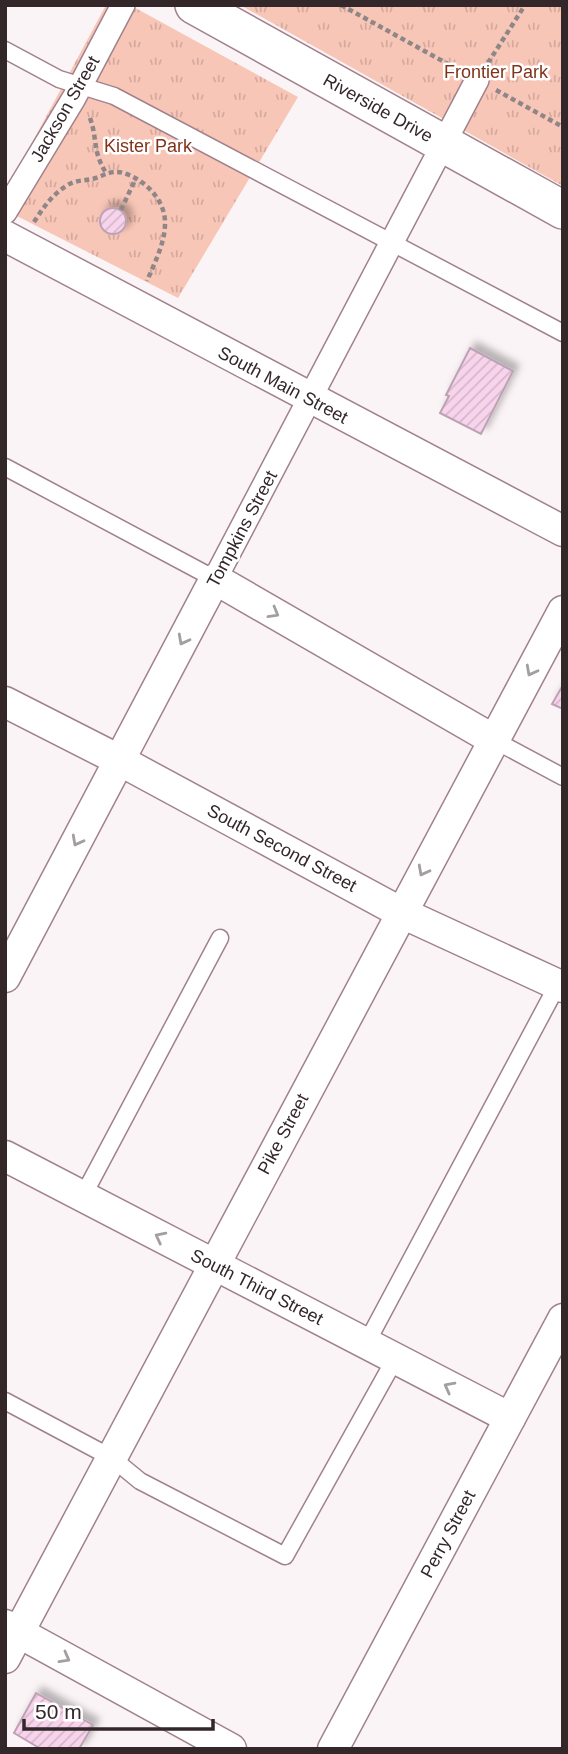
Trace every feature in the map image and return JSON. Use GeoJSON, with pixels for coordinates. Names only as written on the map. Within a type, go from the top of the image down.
{"type":"FeatureCollection","features":[{"type":"Feature","properties":{"kind":"street","name":"Jackson Street"},"geometry":{"type":"LineString","coordinates":[[5,212],[77,92],[123,5]]}},
{"type":"Feature","properties":{"kind":"street","name":"Riverside Drive"},"geometry":{"type":"LineString","coordinates":[[194,5],[563,210]]}},
{"type":"Feature","properties":{"kind":"street","name":"Tompkins Street"},"geometry":{"type":"LineString","coordinates":[[5,977],[477,80]]}},
{"type":"Feature","properties":{"kind":"street","name":"South Main Street"},"geometry":{"type":"LineString","coordinates":[[12,239],[563,531]]}},
{"type":"Feature","properties":{"kind":"street"},"geometry":{"type":"LineString","coordinates":[[215,579],[494,740]]}},
{"type":"Feature","properties":{"kind":"street","name":"Pike Street"},"geometry":{"type":"LineString","coordinates":[[10,1638],[111,1458],[563,611]]}},
{"type":"Feature","properties":{"kind":"street","name":"South Second Street"},"geometry":{"type":"LineString","coordinates":[[5,702],[119,760],[400,912],[561,985]]}},
{"type":"Feature","properties":{"kind":"street","name":"South Third Street"},"geometry":{"type":"LineString","coordinates":[[5,1156],[510,1418]]}},
{"type":"Feature","properties":{"kind":"street","name":"Perry Street"},"geometry":{"type":"LineString","coordinates":[[333,1749],[563,1319]]}},
{"type":"Feature","properties":{"kind":"street"},"geometry":{"type":"LineString","coordinates":[[10,1638],[231,1749]]}},
{"type":"Feature","properties":{"kind":"lane"},"geometry":{"type":"LineString","coordinates":[[5,50],[59,79],[77,92],[114,96],[563,333]]}},
{"type":"Feature","properties":{"kind":"lane"},"geometry":{"type":"LineString","coordinates":[[5,467],[215,579]]}},
{"type":"Feature","properties":{"kind":"lane"},"geometry":{"type":"LineString","coordinates":[[494,740],[563,777]]}},
{"type":"Feature","properties":{"kind":"lane"},"geometry":{"type":"LineString","coordinates":[[83,1196],[220,938]]}},
{"type":"Feature","properties":{"kind":"lane"},"geometry":{"type":"LineString","coordinates":[[366,1344],[561,985]]}},
{"type":"Feature","properties":{"kind":"lane"},"geometry":{"type":"LineString","coordinates":[[5,1401],[111,1458],[140,1481],[285,1556],[395,1359]]}},
{"type":"Feature","properties":{"kind":"path"},"geometry":{"type":"LineString","coordinates":[[341,5],[563,127]]}},
{"type":"Feature","properties":{"kind":"path"},"geometry":{"type":"LineString","coordinates":[[477,80],[526,5]]}},
{"type":"Feature","properties":{"kind":"path"},"geometry":{"type":"LineString","coordinates":[[77,92],[90,116],[95,151],[106,173]]}},
{"type":"Feature","properties":{"kind":"path"},"geometry":{"type":"LineString","coordinates":[[12,239],[65,186],[79,179],[93,179],[106,173],[122,172],[156,196],[165,224],[155,262],[137,307]]}},
{"type":"Feature","properties":{"kind":"path"},"geometry":{"type":"LineString","coordinates":[[121,210],[135,180]]}},
{"type":"Feature","properties":{"kind":"green space","name":"Kister Park"},"geometry":{"type":"Polygon","coordinates":[[[106,5],[130,5],[298,97],[178,298],[5,210],[5,193],[106,5]]]}},
{"type":"Feature","properties":{"kind":"green space","name":"Frontier Park"},"geometry":{"type":"Polygon","coordinates":[[[240,5],[563,5],[563,186],[240,5]]]}},
{"type":"Feature","properties":{"kind":"building"},"geometry":{"type":"Polygon","coordinates":[[[113,208],[122,212],[126,221],[122,230],[113,234],[104,230],[100,221],[104,212],[113,208]]]}},
{"type":"Feature","properties":{"kind":"building"},"geometry":{"type":"Polygon","coordinates":[[[470,348],[513,371],[481,434],[440,413],[470,348]]]}},
{"type":"Feature","properties":{"kind":"building"},"geometry":{"type":"Polygon","coordinates":[[[563,685],[563,709],[552,704],[563,685]]]}},
{"type":"Feature","properties":{"kind":"building"},"geometry":{"type":"Polygon","coordinates":[[[36,1693],[93,1725],[79,1749],[41,1749],[14,1733],[36,1693]]]}}]}
